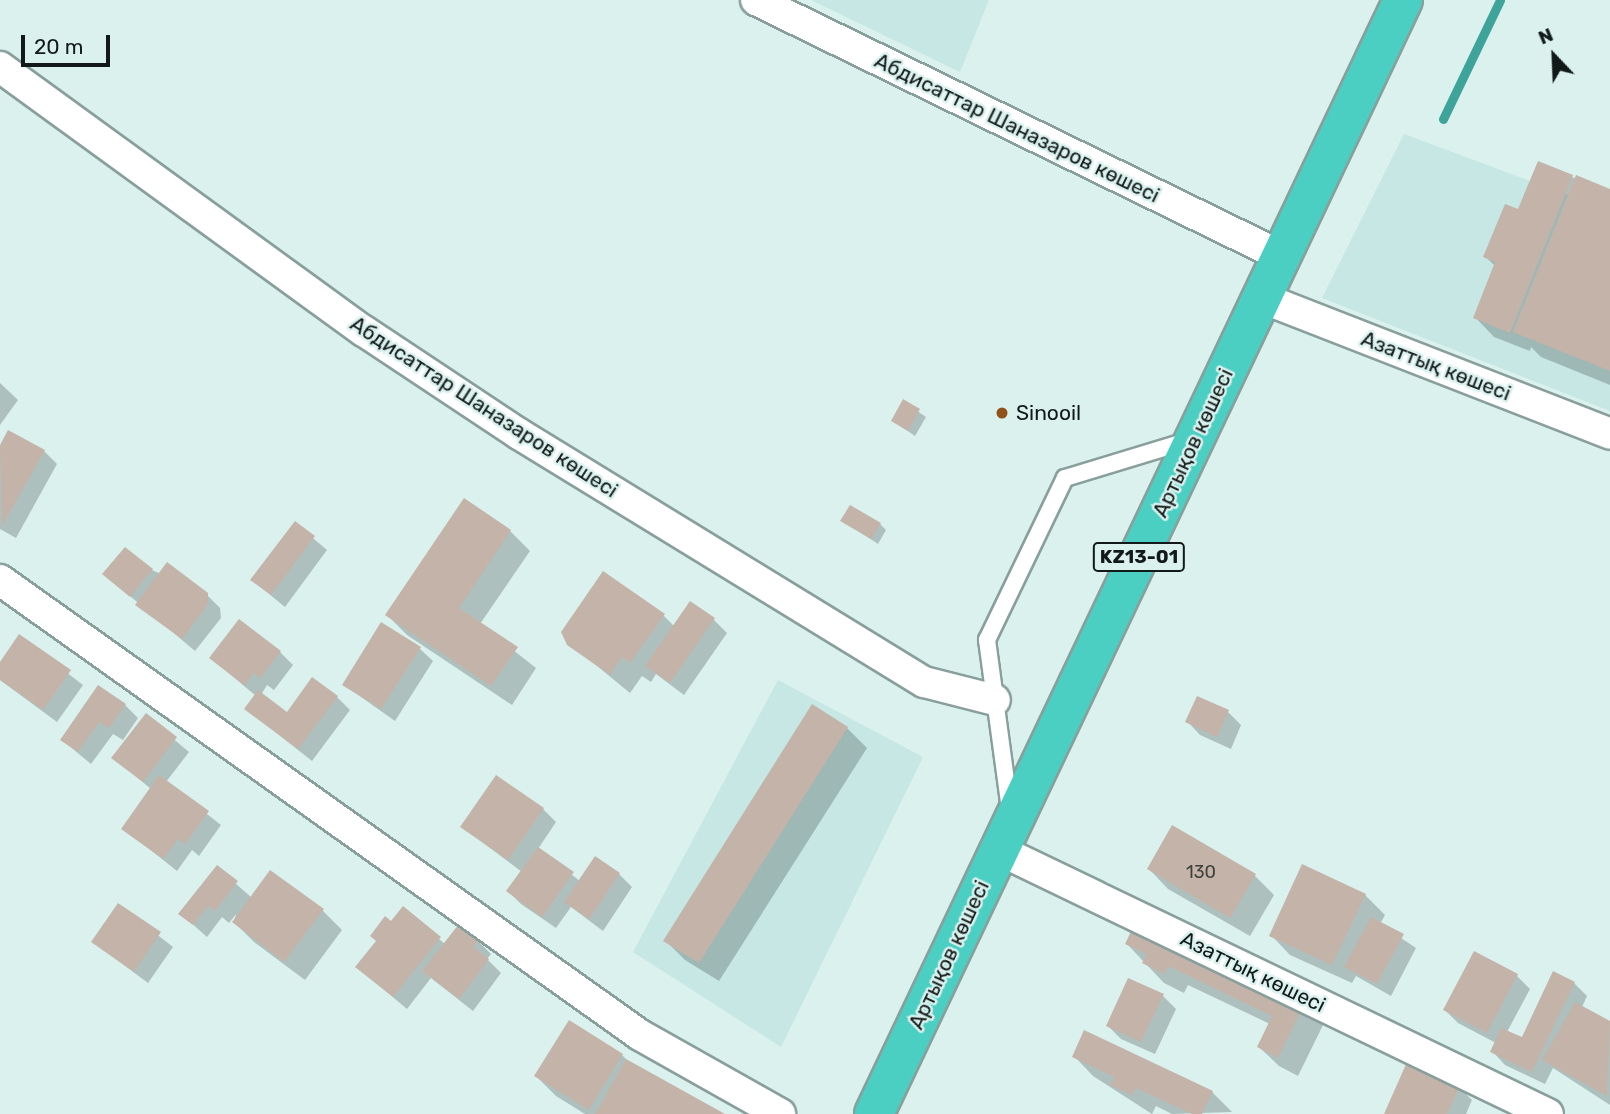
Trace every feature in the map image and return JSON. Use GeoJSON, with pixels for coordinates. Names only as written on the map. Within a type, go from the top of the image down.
{"type":"FeatureCollection","features":[{"type":"Feature","properties":{"kind":"highway","name":"Артықов көшесі"},"geometry":{"type":"LineString","coordinates":[[874,1114],[1262,298],[1279,256],[1403,0]]}},
{"type":"Feature","properties":{"kind":"street","name":"Абдисаттар Шаназаров көшесі"},"geometry":{"type":"LineString","coordinates":[[756,0],[1279,256]]}},
{"type":"Feature","properties":{"kind":"street","name":"Абдисаттар Шаназаров көшесі"},"geometry":{"type":"LineString","coordinates":[[0,67],[364,331],[519,434],[924,682],[995,700]]}},
{"type":"Feature","properties":{"kind":"street","name":"Азаттық көшесі"},"geometry":{"type":"LineString","coordinates":[[1262,298],[1610,434]]}},
{"type":"Feature","properties":{"kind":"street"},"geometry":{"type":"LineString","coordinates":[[0,580],[640,1035],[780,1114]]}},
{"type":"Feature","properties":{"kind":"street","name":"Азаттық көшесі"},"geometry":{"type":"LineString","coordinates":[[1006,836],[1502,1104],[1548,1114]]}},
{"type":"Feature","properties":{"kind":"lane"},"geometry":{"type":"LineString","coordinates":[[1006,836],[995,700],[986,640],[1065,478],[1195,438]]}},
{"type":"Feature","properties":{"kind":"shaded area"},"geometry":{"type":"Polygon","coordinates":[[[811,0],[989,0],[960,72],[811,0]]]}},
{"type":"Feature","properties":{"kind":"shaded area"},"geometry":{"type":"Polygon","coordinates":[[[1404,134],[1610,211],[1610,411],[1322,298],[1404,134]]]}},
{"type":"Feature","properties":{"kind":"shaded area"},"geometry":{"type":"Polygon","coordinates":[[[778,680],[923,757],[781,1047],[633,952],[778,680]]]}},
{"type":"Feature","properties":{"kind":"building"},"geometry":{"type":"Polygon","coordinates":[[[1538,161],[1573,175],[1510,333],[1473,318],[1495,262],[1483,257],[1505,204],[1518,209],[1538,161]]]}},
{"type":"Feature","properties":{"kind":"building"},"geometry":{"type":"Polygon","coordinates":[[[1576,175],[1610,189],[1610,371],[1513,332],[1576,175]]]}},
{"type":"Feature","properties":{"kind":"building"},"geometry":{"type":"Polygon","coordinates":[[[903,399],[920,409],[908,431],[891,421],[903,399]]]}},
{"type":"Feature","properties":{"kind":"building"},"geometry":{"type":"Polygon","coordinates":[[[8,430],[45,450],[2,526],[0,445],[8,430]]]}},
{"type":"Feature","properties":{"kind":"building"},"geometry":{"type":"Polygon","coordinates":[[[464,498],[511,530],[459,608],[518,647],[491,686],[385,615],[464,498]]]}},
{"type":"Feature","properties":{"kind":"building"},"geometry":{"type":"Polygon","coordinates":[[[850,505],[881,523],[871,539],[840,521],[850,505]]]}},
{"type":"Feature","properties":{"kind":"building"},"geometry":{"type":"Polygon","coordinates":[[[295,521],[315,536],[271,595],[250,580],[295,521]]]}},
{"type":"Feature","properties":{"kind":"building"},"geometry":{"type":"Polygon","coordinates":[[[125,547],[153,569],[130,597],[102,574],[125,547]]]}},
{"type":"Feature","properties":{"kind":"building"},"geometry":{"type":"Polygon","coordinates":[[[167,562],[208,593],[208,604],[182,639],[135,605],[167,562]]]}},
{"type":"Feature","properties":{"kind":"building"},"geometry":{"type":"Polygon","coordinates":[[[603,571],[665,614],[630,663],[622,657],[610,675],[567,645],[561,632],[603,571]]]}},
{"type":"Feature","properties":{"kind":"building"},"geometry":{"type":"Polygon","coordinates":[[[690,601],[715,618],[670,683],[645,666],[690,601]]]}},
{"type":"Feature","properties":{"kind":"building"},"geometry":{"type":"Polygon","coordinates":[[[239,619],[281,651],[260,678],[253,673],[245,686],[209,658],[239,619]]]}},
{"type":"Feature","properties":{"kind":"building"},"geometry":{"type":"Polygon","coordinates":[[[381,622],[421,647],[381,709],[342,685],[381,622]]]}},
{"type":"Feature","properties":{"kind":"building"},"geometry":{"type":"Polygon","coordinates":[[[19,634],[71,670],[43,710],[0,680],[0,662],[19,634]]]}},
{"type":"Feature","properties":{"kind":"building"},"geometry":{"type":"Polygon","coordinates":[[[312,677],[338,696],[298,749],[244,709],[258,690],[287,712],[312,677]]]}},
{"type":"Feature","properties":{"kind":"building"},"geometry":{"type":"Polygon","coordinates":[[[98,685],[126,704],[109,728],[99,722],[78,752],[60,740],[98,685]]]}},
{"type":"Feature","properties":{"kind":"building"},"geometry":{"type":"Polygon","coordinates":[[[1197,696],[1229,710],[1217,737],[1185,722],[1197,696]]]}},
{"type":"Feature","properties":{"kind":"building"},"geometry":{"type":"Polygon","coordinates":[[[812,704],[848,727],[699,963],[663,941],[812,704]]]}},
{"type":"Feature","properties":{"kind":"building"},"geometry":{"type":"Polygon","coordinates":[[[146,713],[177,737],[143,782],[111,758],[146,713]]]}},
{"type":"Feature","properties":{"kind":"building"},"geometry":{"type":"Polygon","coordinates":[[[159,775],[209,811],[185,844],[178,839],[163,859],[121,829],[159,775]]]}},
{"type":"Feature","properties":{"kind":"building"},"geometry":{"type":"Polygon","coordinates":[[[496,775],[544,808],[508,860],[460,827],[496,775]]]}},
{"type":"Feature","properties":{"kind":"building"},"geometry":{"type":"Polygon","coordinates":[[[1172,825],[1256,874],[1230,918],[1147,869],[1172,825]]]}},
{"type":"Feature","properties":{"kind":"building"},"geometry":{"type":"Polygon","coordinates":[[[538,847],[574,872],[542,917],[506,891],[538,847]]]}},
{"type":"Feature","properties":{"kind":"building"},"geometry":{"type":"Polygon","coordinates":[[[595,856],[620,873],[589,919],[564,902],[595,856]]]}},
{"type":"Feature","properties":{"kind":"building"},"geometry":{"type":"Polygon","coordinates":[[[1302,864],[1366,894],[1332,965],[1269,936],[1302,864]]]}},
{"type":"Feature","properties":{"kind":"building"},"geometry":{"type":"Polygon","coordinates":[[[217,865],[238,881],[215,911],[208,906],[193,925],[178,914],[217,865]]]}},
{"type":"Feature","properties":{"kind":"building"},"geometry":{"type":"Polygon","coordinates":[[[270,870],[324,909],[284,962],[232,922],[270,870]]]}},
{"type":"Feature","properties":{"kind":"building"},"geometry":{"type":"Polygon","coordinates":[[[118,903],[161,932],[134,972],[91,942],[118,903]]]}},
{"type":"Feature","properties":{"kind":"building"},"geometry":{"type":"Polygon","coordinates":[[[403,906],[441,937],[393,997],[355,967],[376,941],[370,936],[385,916],[391,921],[403,906]]]}},
{"type":"Feature","properties":{"kind":"building"},"geometry":{"type":"Polygon","coordinates":[[[1371,917],[1404,934],[1377,984],[1344,967],[1371,917]]]}},
{"type":"Feature","properties":{"kind":"building"},"geometry":{"type":"Polygon","coordinates":[[[1136,921],[1305,1002],[1278,1058],[1257,1047],[1272,1016],[1168,966],[1164,974],[1142,963],[1147,954],[1125,944],[1136,921]]]}},
{"type":"Feature","properties":{"kind":"building"},"geometry":{"type":"Polygon","coordinates":[[[459,924],[479,940],[473,947],[489,959],[459,999],[422,971],[459,924]]]}},
{"type":"Feature","properties":{"kind":"building"},"geometry":{"type":"Polygon","coordinates":[[[1474,951],[1518,974],[1487,1033],[1443,1010],[1474,951]]]}},
{"type":"Feature","properties":{"kind":"building"},"geometry":{"type":"Polygon","coordinates":[[[1553,971],[1575,982],[1532,1072],[1490,1052],[1501,1028],[1522,1037],[1553,971]]]}},
{"type":"Feature","properties":{"kind":"building"},"geometry":{"type":"Polygon","coordinates":[[[1128,978],[1164,994],[1141,1042],[1106,1026],[1128,978]]]}},
{"type":"Feature","properties":{"kind":"building"},"geometry":{"type":"Polygon","coordinates":[[[1575,1002],[1610,1021],[1607,1096],[1542,1060],[1575,1002]]]}},
{"type":"Feature","properties":{"kind":"building"},"geometry":{"type":"Polygon","coordinates":[[[569,1020],[623,1054],[589,1110],[534,1076],[569,1020]]]}},
{"type":"Feature","properties":{"kind":"building"},"geometry":{"type":"Polygon","coordinates":[[[1084,1030],[1213,1091],[1202,1114],[1192,1114],[1136,1088],[1132,1095],[1110,1085],[1114,1077],[1072,1057],[1084,1030]]]}},
{"type":"Feature","properties":{"kind":"building"},"geometry":{"type":"Polygon","coordinates":[[[626,1059],[725,1114],[595,1114],[626,1059]]]}},
{"type":"Feature","properties":{"kind":"building"},"geometry":{"type":"Polygon","coordinates":[[[1407,1062],[1460,1086],[1447,1114],[1384,1114],[1407,1062]]]}},
{"type":"Feature","properties":{"kind":"waterway"},"geometry":{"type":"LineString","coordinates":[[1443,119],[1500,0]]}},
{"type":"Feature","properties":{"kind":"place","name":"Sinooil"},"geometry":{"type":"Point","coordinates":[1002,413]}}]}
